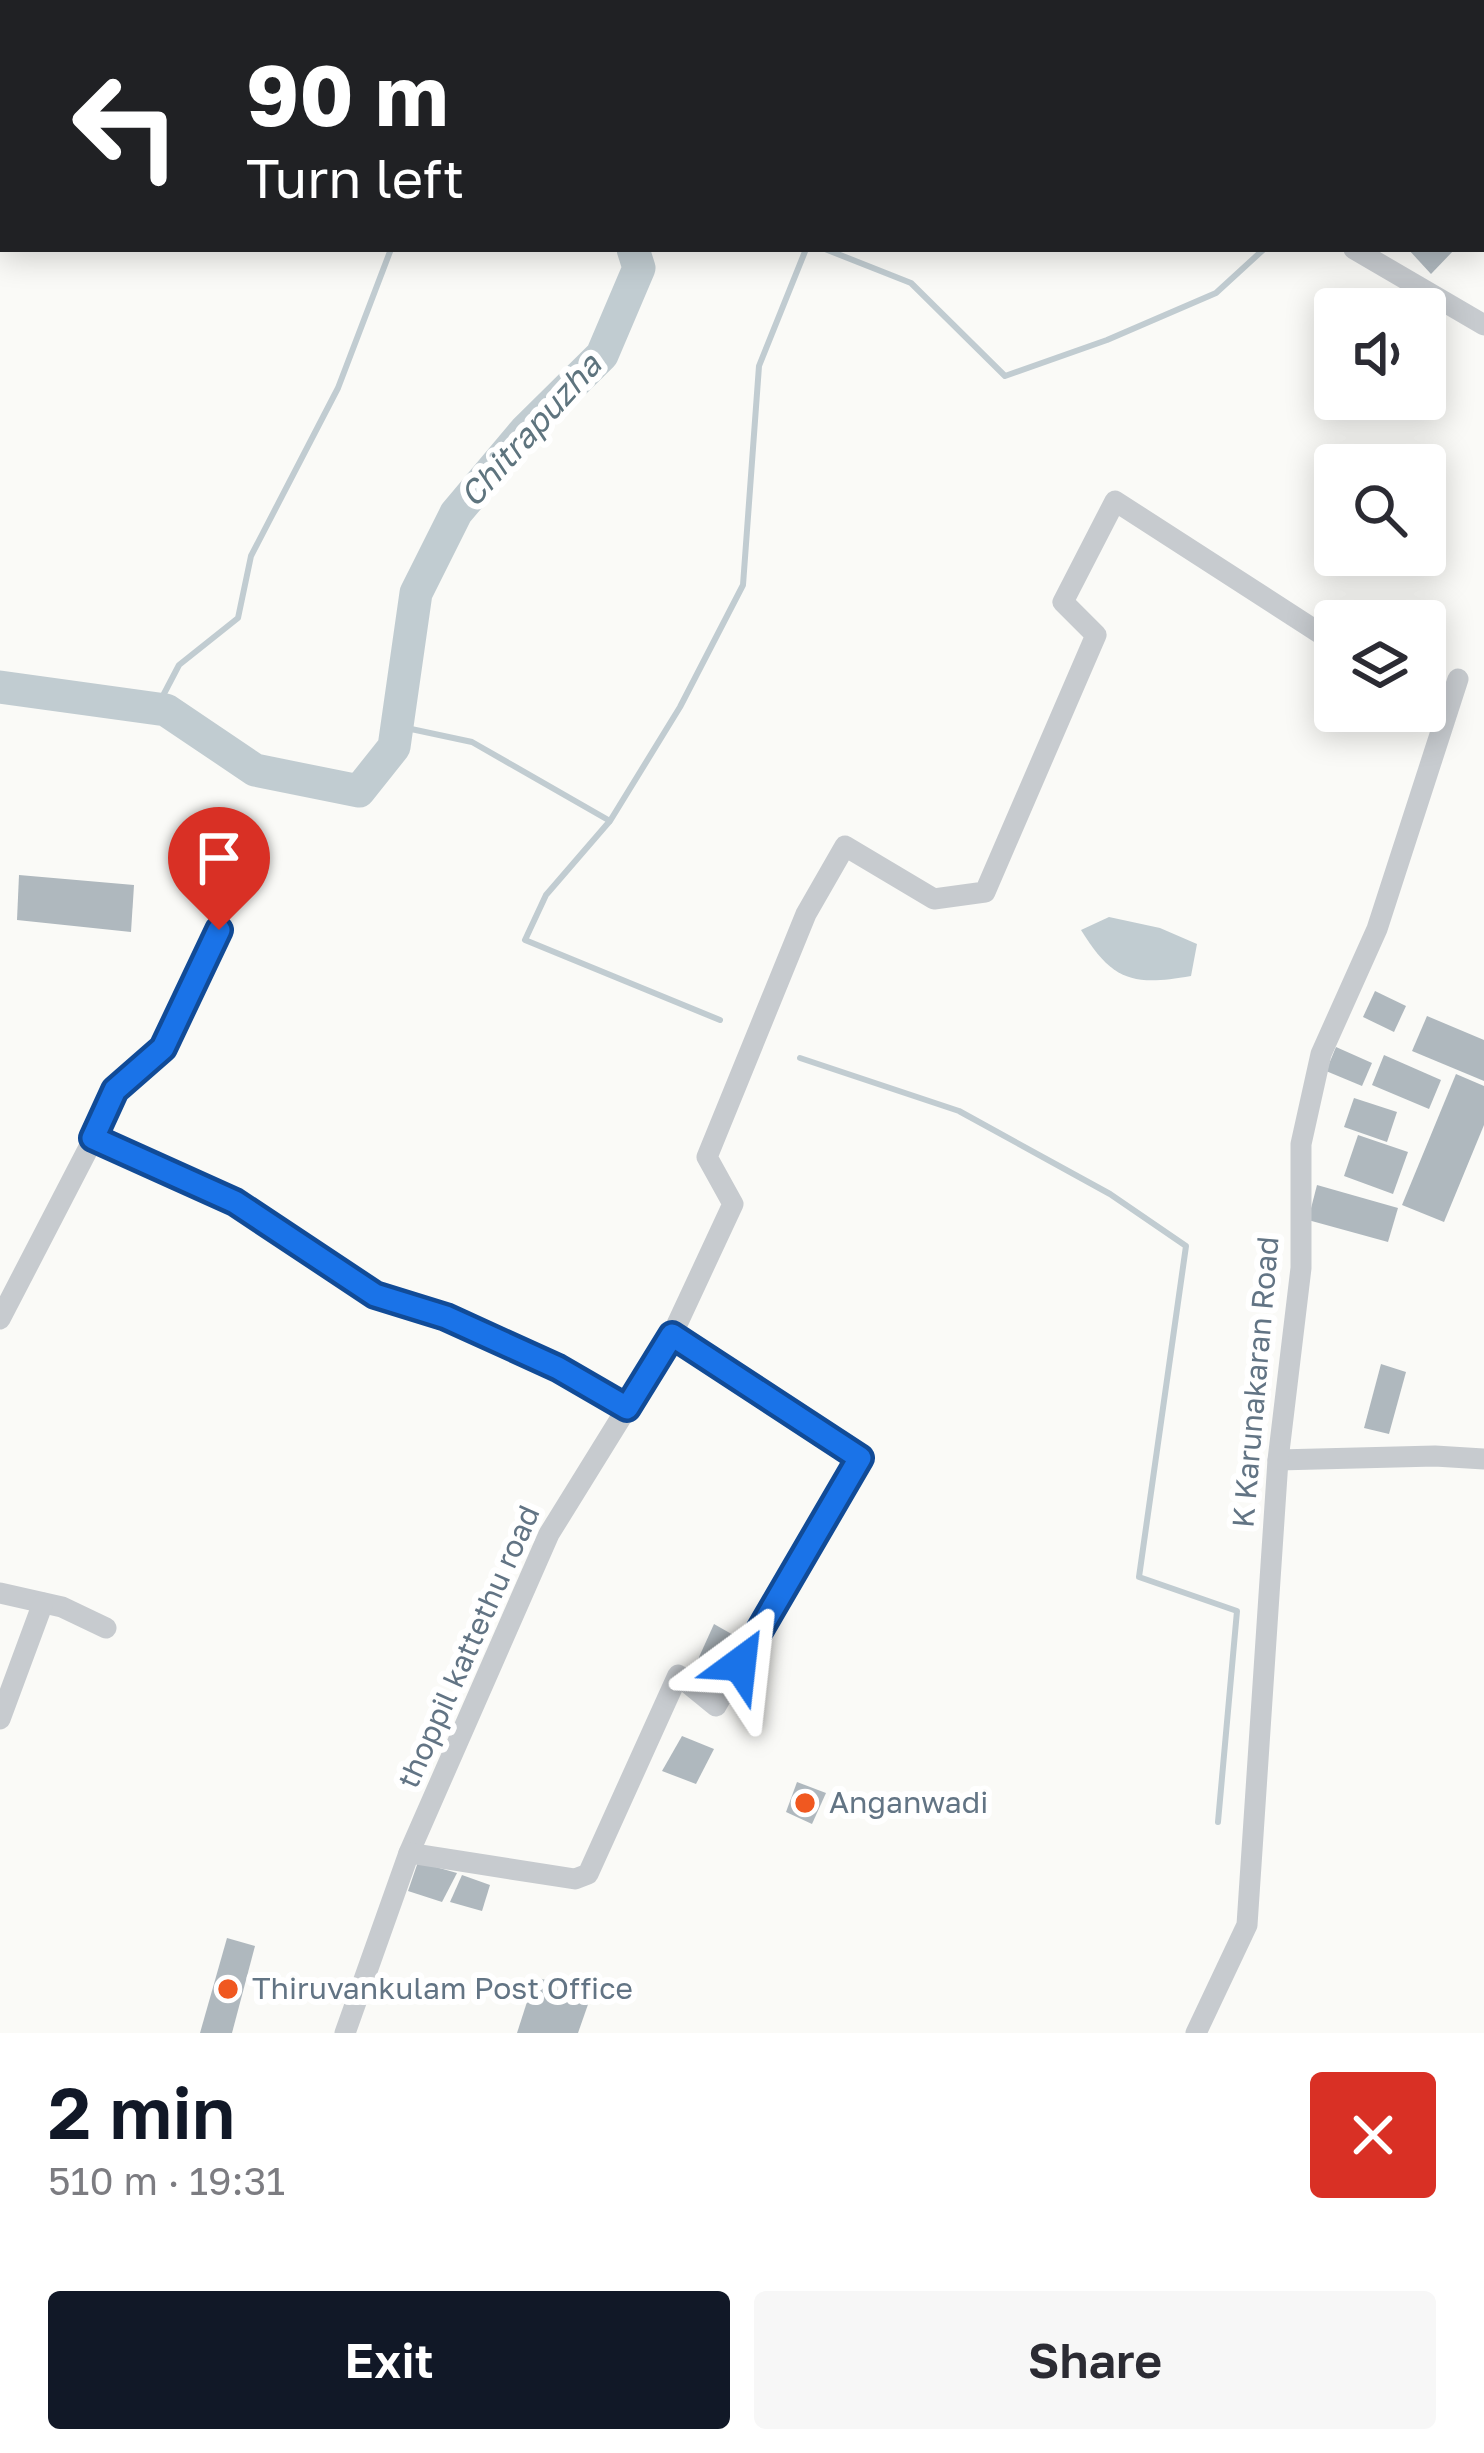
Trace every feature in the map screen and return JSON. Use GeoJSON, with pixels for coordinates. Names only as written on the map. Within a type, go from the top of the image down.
{"type":"FeatureCollection","features":[{"type":"Feature","properties":{"kind":"street"},"geometry":{"type":"LineString","coordinates":[[1359,252],[1484,325]]}},
{"type":"Feature","properties":{"kind":"street","name":"thoppil kattethu road"},"geometry":{"type":"LineString","coordinates":[[345,2033],[410,1853],[549,1534],[672,1335],[733,1204],[707,1156],[806,914],[844,846],[934,899],[985,892],[1096,635],[1063,602],[1115,501],[1314,629]]}},
{"type":"Feature","properties":{"kind":"street","name":"K Karunakaran Road"},"geometry":{"type":"LineString","coordinates":[[1446,714],[1458,679]]}},
{"type":"Feature","properties":{"kind":"street","name":"K Karunakaran Road"},"geometry":{"type":"LineString","coordinates":[[1196,2033],[1247,1925],[1278,1460],[1301,1268],[1301,1144],[1322,1054],[1377,929],[1440,732]]}},
{"type":"Feature","properties":{"kind":"street"},"geometry":{"type":"LineString","coordinates":[[0,1319],[115,1090],[163,1048],[219,930]]}},
{"type":"Feature","properties":{"kind":"street"},"geometry":{"type":"LineString","coordinates":[[93,1138],[235,1202],[375,1295],[464,1325],[558,1368],[627,1408]]}},
{"type":"Feature","properties":{"kind":"street"},"geometry":{"type":"LineString","coordinates":[[410,1853],[575,1880],[588,1874],[678,1675],[716,1706],[860,1458],[672,1335]]}},
{"type":"Feature","properties":{"kind":"street"},"geometry":{"type":"LineString","coordinates":[[1278,1460],[1484,1459]]}},
{"type":"Feature","properties":{"kind":"street"},"geometry":{"type":"LineString","coordinates":[[0,1593],[43,1603],[106,1628]]}},
{"type":"Feature","properties":{"kind":"street"},"geometry":{"type":"LineString","coordinates":[[0,1719],[43,1603]]}},
{"type":"Feature","properties":{"kind":"shaded area"},"geometry":{"type":"Polygon","coordinates":[[[1109,917],[1160,928],[1197,944],[1191,976],[1140,980],[1115,970],[1081,930],[1109,917]]]}},
{"type":"Feature","properties":{"kind":"building"},"geometry":{"type":"Polygon","coordinates":[[[1411,252],[1452,252],[1431,274],[1411,252]]]}},
{"type":"Feature","properties":{"kind":"building"},"geometry":{"type":"Polygon","coordinates":[[[19,875],[134,885],[131,932],[17,920],[19,875]]]}},
{"type":"Feature","properties":{"kind":"building"},"geometry":{"type":"Polygon","coordinates":[[[1375,991],[1406,1006],[1394,1032],[1363,1017],[1375,991]]]}},
{"type":"Feature","properties":{"kind":"building"},"geometry":{"type":"Polygon","coordinates":[[[1427,1016],[1484,1040],[1484,1081],[1412,1051],[1427,1016]]]}},
{"type":"Feature","properties":{"kind":"building"},"geometry":{"type":"Polygon","coordinates":[[[1336,1047],[1372,1063],[1362,1086],[1326,1071],[1336,1047]]]}},
{"type":"Feature","properties":{"kind":"building"},"geometry":{"type":"Polygon","coordinates":[[[1384,1055],[1441,1080],[1429,1109],[1372,1085],[1384,1055]]]}},
{"type":"Feature","properties":{"kind":"building"},"geometry":{"type":"Polygon","coordinates":[[[1456,1074],[1484,1086],[1484,1125],[1444,1222],[1402,1205],[1456,1074]]]}},
{"type":"Feature","properties":{"kind":"building"},"geometry":{"type":"Polygon","coordinates":[[[1354,1098],[1397,1112],[1387,1142],[1344,1127],[1354,1098]]]}},
{"type":"Feature","properties":{"kind":"building"},"geometry":{"type":"Polygon","coordinates":[[[1358,1135],[1408,1152],[1393,1194],[1344,1176],[1358,1135]]]}},
{"type":"Feature","properties":{"kind":"building"},"geometry":{"type":"Polygon","coordinates":[[[1317,1185],[1398,1208],[1388,1242],[1308,1220],[1317,1185]]]}},
{"type":"Feature","properties":{"kind":"building"},"geometry":{"type":"Polygon","coordinates":[[[1381,1364],[1406,1372],[1389,1434],[1364,1428],[1381,1364]]]}},
{"type":"Feature","properties":{"kind":"building"},"geometry":{"type":"Polygon","coordinates":[[[714,1624],[749,1644],[716,1699],[690,1677],[714,1624]]]}},
{"type":"Feature","properties":{"kind":"building"},"geometry":{"type":"Polygon","coordinates":[[[682,1736],[714,1749],[696,1784],[662,1771],[682,1736]]]}},
{"type":"Feature","properties":{"kind":"building","name":"Anganwadi"},"geometry":{"type":"Polygon","coordinates":[[[797,1782],[826,1793],[812,1824],[786,1812],[797,1782]]]}},
{"type":"Feature","properties":{"kind":"building"},"geometry":{"type":"Polygon","coordinates":[[[418,1862],[457,1873],[442,1902],[408,1891],[418,1862]]]}},
{"type":"Feature","properties":{"kind":"building"},"geometry":{"type":"Polygon","coordinates":[[[462,1875],[490,1885],[482,1911],[450,1902],[462,1875]]]}},
{"type":"Feature","properties":{"kind":"building","name":"Thiruvankulam Post Office"},"geometry":{"type":"Polygon","coordinates":[[[227,1938],[255,1946],[232,2033],[200,2033],[227,1938]]]}},
{"type":"Feature","properties":{"kind":"building"},"geometry":{"type":"Polygon","coordinates":[[[535,1977],[592,1993],[578,2033],[517,2033],[535,1977]]]}},
{"type":"Feature","properties":{"kind":"waterway"},"geometry":{"type":"LineString","coordinates":[[156,709],[179,665],[238,618],[251,556],[338,388],[390,252]]}},
{"type":"Feature","properties":{"kind":"waterway","name":"Chitrapuzha"},"geometry":{"type":"LineString","coordinates":[[0,687],[166,710],[255,770],[359,791],[394,747],[416,593],[456,513],[525,431],[602,355],[639,268],[634,252]]}},
{"type":"Feature","properties":{"kind":"waterway"},"geometry":{"type":"LineString","coordinates":[[397,726],[472,742],[610,821],[680,707],[743,585],[759,366],[805,252]]}},
{"type":"Feature","properties":{"kind":"waterway"},"geometry":{"type":"LineString","coordinates":[[833,252],[911,283],[1005,376],[1107,340],[1216,293],[1261,252]]}},
{"type":"Feature","properties":{"kind":"waterway"},"geometry":{"type":"LineString","coordinates":[[609,822],[546,895],[525,940],[720,1020]]}},
{"type":"Feature","properties":{"kind":"waterway"},"geometry":{"type":"LineString","coordinates":[[800,1058],[959,1111],[1110,1194],[1186,1246],[1139,1577],[1237,1611],[1218,1822]]}},
{"type":"Feature","properties":{"kind":"place","name":"Anganwadi"},"geometry":{"type":"Point","coordinates":[805,1803]}},
{"type":"Feature","properties":{"kind":"place","name":"Thiruvankulam Post Office"},"geometry":{"type":"Point","coordinates":[228,1989]}},
{"type":"Feature","properties":{"kind":"route"},"geometry":{"type":"LineString","coordinates":[[219,930],[163,1048],[115,1090],[93,1138],[235,1202],[375,1295],[446,1317],[558,1368],[627,1408],[672,1335],[860,1458],[740,1664]]}}]}
